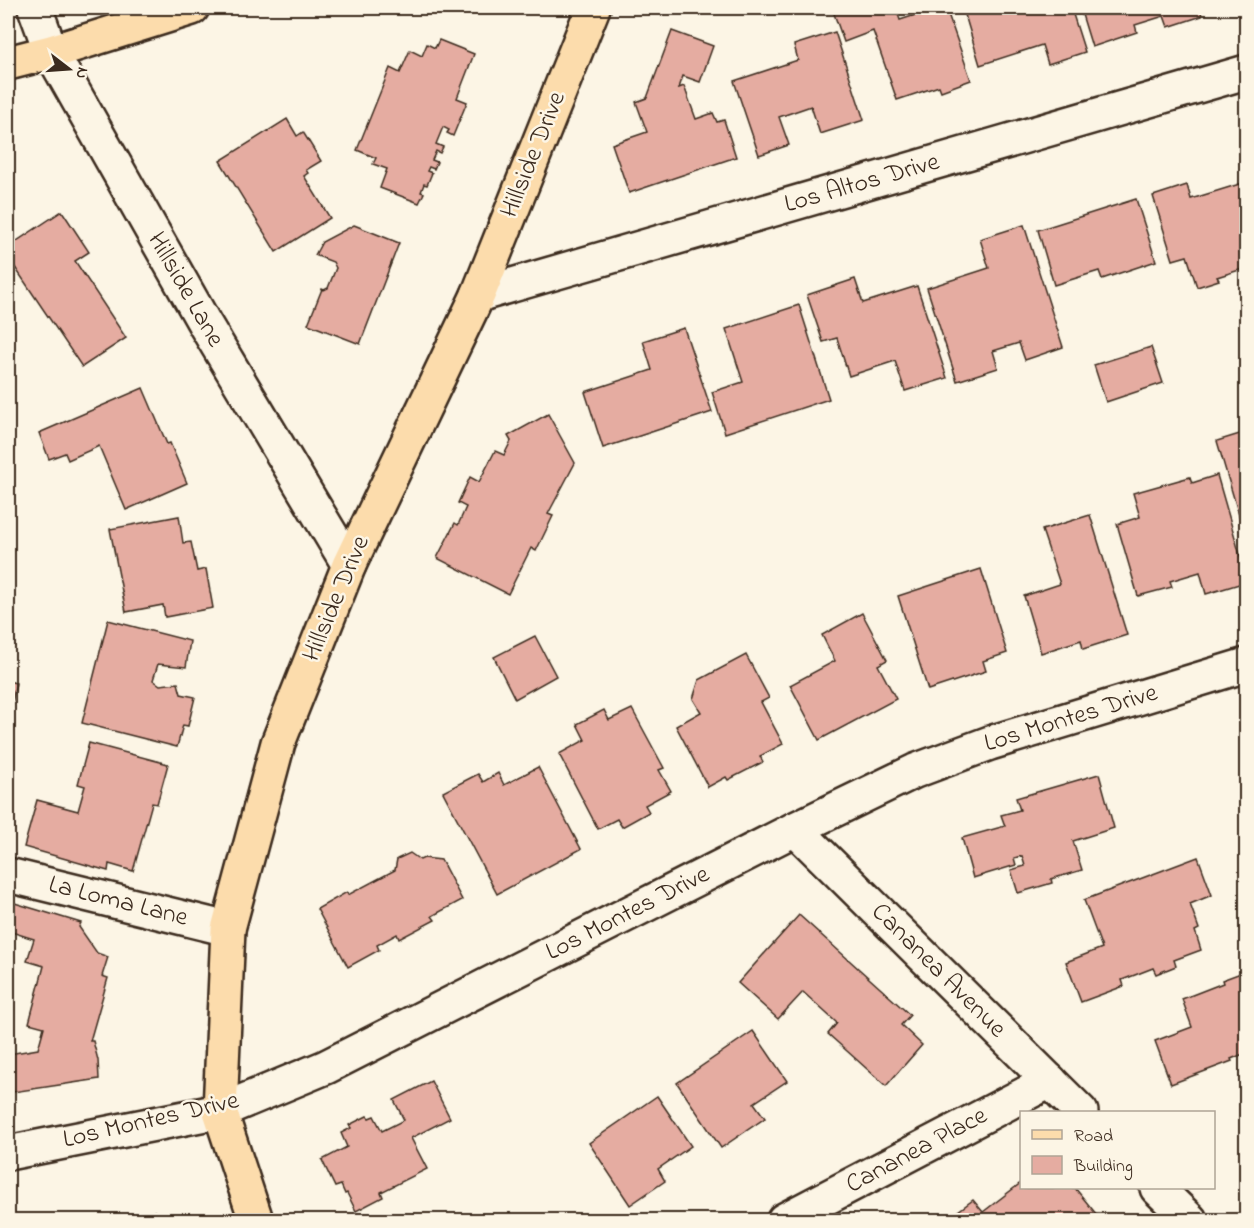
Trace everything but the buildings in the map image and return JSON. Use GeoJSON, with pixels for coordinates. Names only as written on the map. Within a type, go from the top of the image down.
{"type":"FeatureCollection","features":[{"type":"Feature","properties":{"kind":"main road"},"geometry":{"type":"LineString","coordinates":[[8,63],[192,8]]}},
{"type":"Feature","properties":{"kind":"main road","name":"Hillside Drive"},"geometry":{"type":"LineString","coordinates":[[256,1221],[220,1111],[228,929],[278,743],[349,565],[478,295],[593,8]]}},
{"type":"Feature","properties":{"kind":"street","name":"Hillside Lane"},"geometry":{"type":"LineString","coordinates":[[35,8],[51,52],[206,326],[349,565]]}},
{"type":"Feature","properties":{"kind":"street","name":"Los Altos Drive"},"geometry":{"type":"LineString","coordinates":[[478,295],[1246,72]]}},
{"type":"Feature","properties":{"kind":"street","name":"Los Montes Drive"},"geometry":{"type":"LineString","coordinates":[[8,1153],[220,1111],[326,1067],[795,829],[915,771],[990,743],[1246,665]]}},
{"type":"Feature","properties":{"kind":"street","name":"Cananea Avenue"},"geometry":{"type":"LineString","coordinates":[[795,829],[1079,1111]]}},
{"type":"Feature","properties":{"kind":"street","name":"La Loma Lane"},"geometry":{"type":"LineString","coordinates":[[8,875],[228,929]]}},
{"type":"Feature","properties":{"kind":"street","name":"Cananea Place"},"geometry":{"type":"LineString","coordinates":[[784,1221],[1050,1081]]}},
{"type":"Feature","properties":{"kind":"street"},"geometry":{"type":"LineString","coordinates":[[1158,1189],[1190,1221]]}}]}
